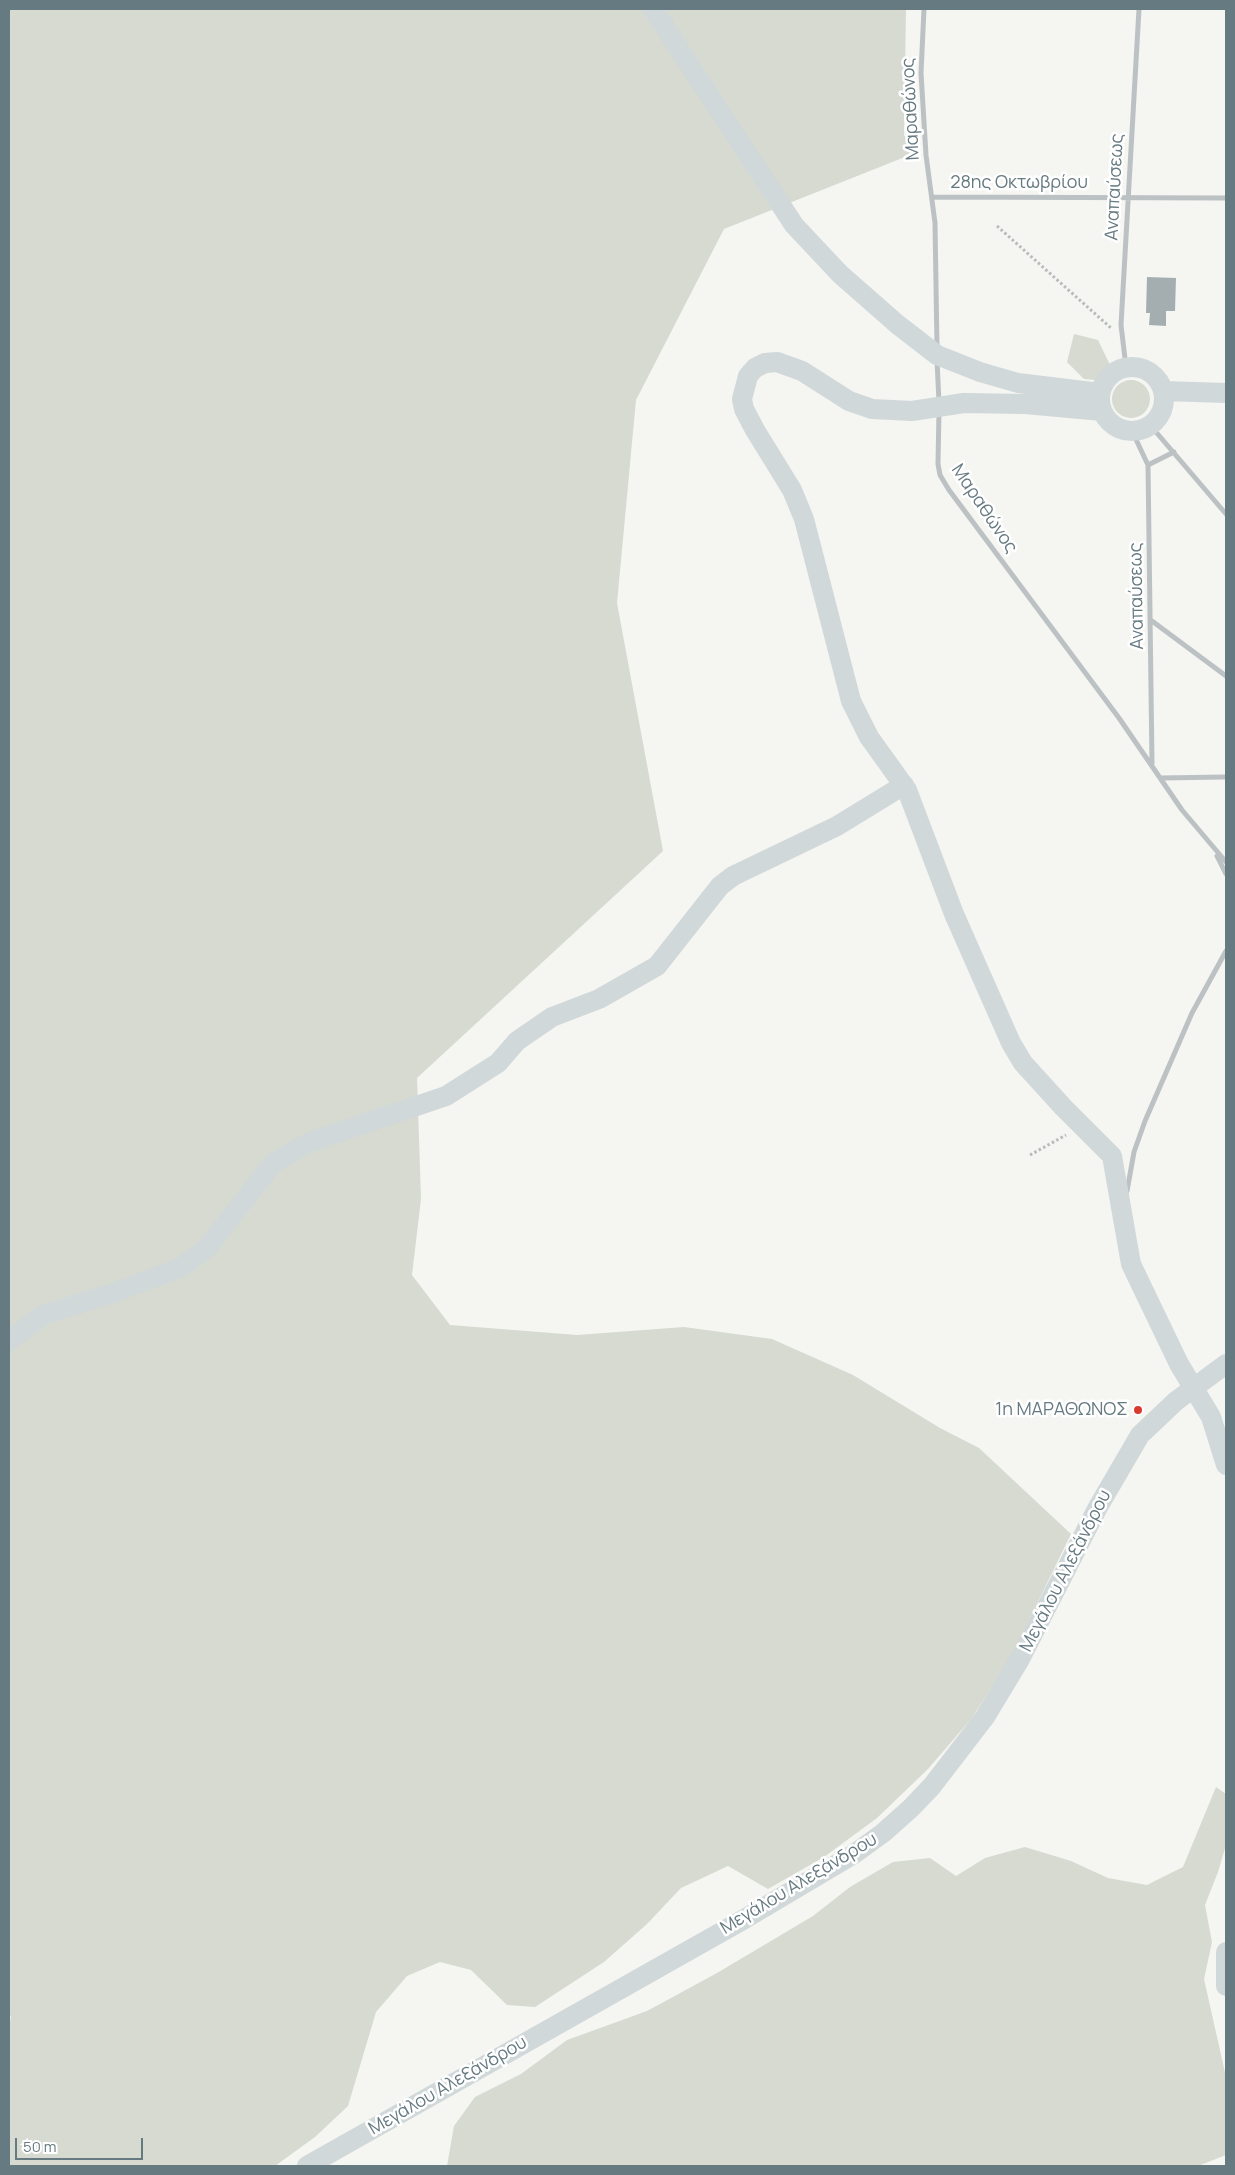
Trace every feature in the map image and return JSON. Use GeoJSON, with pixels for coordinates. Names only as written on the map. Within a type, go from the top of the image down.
{"type":"FeatureCollection","features":[{"type":"Feature","properties":{"kind":"street"},"geometry":{"type":"LineString","coordinates":[[653,9],[794,225],[840,274],[897,324],[937,355],[980,372],[1101,402]]}},
{"type":"Feature","properties":{"kind":"street","name":"Μαραθώνος"},"geometry":{"type":"LineString","coordinates":[[924,9],[921,73],[926,155],[935,223],[939,408],[938,464],[945,482],[1152,763],[1182,810],[1226,862]]}},
{"type":"Feature","properties":{"kind":"street","name":"Αναπαύσεως"},"geometry":{"type":"LineString","coordinates":[[1126,367],[1122,339],[1139,9]]}},
{"type":"Feature","properties":{"kind":"street","name":"28ης Οκτωβρίου"},"geometry":{"type":"LineString","coordinates":[[932,197],[1226,198]]}},
{"type":"Feature","properties":{"kind":"street"},"geometry":{"type":"LineString","coordinates":[[1101,402],[964,403],[939,408],[899,412],[862,407],[834,392],[802,371],[777,362],[766,363],[755,368],[748,376],[742,399],[744,409],[792,490],[804,519],[851,701],[869,737],[904,785],[954,914],[1011,1043],[1023,1063],[1112,1156],[1131,1264],[1179,1364],[1211,1417],[1226,1465]]}},
{"type":"Feature","properties":{"kind":"street"},"geometry":{"type":"LineString","coordinates":[[1141,428],[1162,410],[1163,391],[1160,383],[1142,368],[1126,367],[1118,369],[1106,379],[1101,402],[1114,425],[1141,428],[1174,452],[1226,514]]}},
{"type":"Feature","properties":{"kind":"street"},"geometry":{"type":"LineString","coordinates":[[1163,391],[1226,393]]}},
{"type":"Feature","properties":{"kind":"street","name":"Αναπαύσεως"},"geometry":{"type":"LineString","coordinates":[[1141,428],[1148,464],[1152,621],[1152,763]]}},
{"type":"Feature","properties":{"kind":"street"},"geometry":{"type":"LineString","coordinates":[[1148,464],[1174,452]]}},
{"type":"Feature","properties":{"kind":"street"},"geometry":{"type":"LineString","coordinates":[[1152,621],[1226,676]]}},
{"type":"Feature","properties":{"kind":"street"},"geometry":{"type":"LineString","coordinates":[[1160,778],[1226,777]]}},
{"type":"Feature","properties":{"kind":"street"},"geometry":{"type":"LineString","coordinates":[[9,1341],[43,1315],[116,1292],[182,1267],[208,1248],[273,1163],[310,1142],[446,1096],[498,1063],[517,1041],[552,1017],[599,999],[657,966],[720,886],[733,876],[837,826],[904,785]]}},
{"type":"Feature","properties":{"kind":"street"},"geometry":{"type":"LineString","coordinates":[[1215,851],[1226,874]]}},
{"type":"Feature","properties":{"kind":"street"},"geometry":{"type":"LineString","coordinates":[[1122,1216],[1134,1152],[1145,1121],[1192,1013],[1226,951]]}},
{"type":"Feature","properties":{"kind":"street","name":"Μεγάλου Αλεξάνδρου"},"geometry":{"type":"LineString","coordinates":[[307,2166],[756,1912],[854,1854],[889,1828],[911,1808],[947,1768],[993,1703],[1020,1659],[1098,1507],[1140,1436],[1162,1413],[1194,1386],[1226,1364]]}},
{"type":"Feature","properties":{"kind":"street"},"geometry":{"type":"LineString","coordinates":[[1226,1952],[1226,1986]]}},
{"type":"Feature","properties":{"kind":"path"},"geometry":{"type":"LineString","coordinates":[[997,226],[1122,339]]}},
{"type":"Feature","properties":{"kind":"path"},"geometry":{"type":"LineString","coordinates":[[1030,1155],[1082,1126]]}},
{"type":"Feature","properties":{"kind":"shaded area"},"geometry":{"type":"Polygon","coordinates":[[[9,9],[906,9],[904,135],[915,153],[724,229],[636,400],[617,603],[663,851],[417,1078],[421,1199],[412,1275],[450,1325],[577,1335],[684,1327],[772,1339],[853,1375],[940,1428],[979,1448],[1071,1534],[1012,1655],[972,1718],[928,1769],[877,1818],[824,1857],[768,1889],[728,1866],[681,1888],[647,1924],[604,1962],[535,2007],[507,2005],[471,1970],[440,1962],[407,1976],[376,2012],[348,2106],[315,2137],[275,2166],[9,2166],[9,2026],[11,2017],[9,2013],[9,9]]]}},
{"type":"Feature","properties":{"kind":"shaded area"},"geometry":{"type":"Polygon","coordinates":[[[1074,334],[1098,340],[1110,365],[1096,380],[1084,379],[1067,362],[1074,334]]]}},
{"type":"Feature","properties":{"kind":"shaded area"},"geometry":{"type":"Polygon","coordinates":[[[1131,380],[1144,386],[1150,399],[1144,412],[1131,418],[1118,412],[1112,399],[1118,386],[1131,380]]]}},
{"type":"Feature","properties":{"kind":"shaded area"},"geometry":{"type":"Polygon","coordinates":[[[1216,1787],[1226,1794],[1226,1845],[1205,1905],[1212,1942],[1204,1979],[1226,2077],[1226,2155],[1198,2166],[447,2166],[454,2126],[475,2097],[521,2074],[567,2040],[647,2011],[717,1973],[813,1916],[850,1887],[893,1862],[930,1858],[956,1876],[985,1858],[1025,1847],[1071,1861],[1108,1878],[1147,1885],[1183,1867],[1216,1787]]]}},
{"type":"Feature","properties":{"kind":"building"},"geometry":{"type":"Polygon","coordinates":[[[1147,277],[1176,278],[1175,311],[1166,311],[1166,326],[1149,325],[1150,313],[1146,313],[1147,277]]]}},
{"type":"Feature","properties":{"kind":"place","name":"1η ΜΑΡΑΘΩΝΟΣ"},"geometry":{"type":"Point","coordinates":[1138,1410]}}]}
